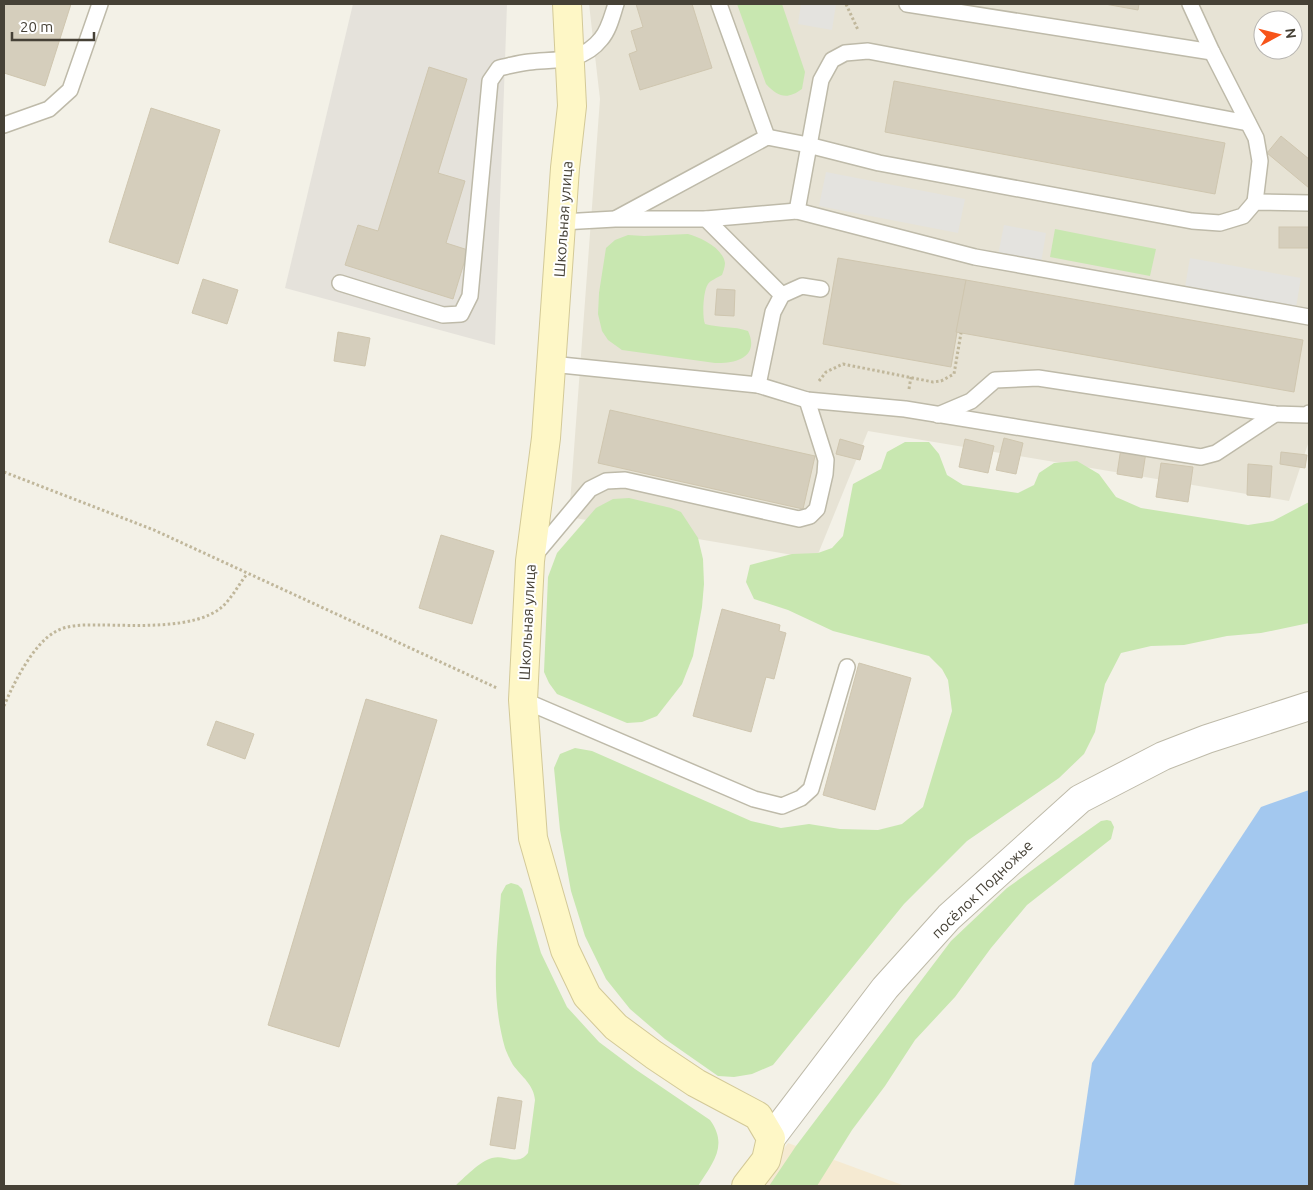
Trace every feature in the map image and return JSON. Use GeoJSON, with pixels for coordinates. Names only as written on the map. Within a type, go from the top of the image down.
{"type":"FeatureCollection","features":[{"type":"Feature","properties":{"kind":"main road","name":"Школьная улица"},"geometry":{"type":"LineString","coordinates":[[567,4],[572,106],[546,438],[530,561],[523,700],[533,838],[565,950],[587,996],[616,1028],[654,1055],[696,1083],[758,1116],[771,1138]]}},
{"type":"Feature","properties":{"kind":"main road","name":"посёлок Подножье"},"geometry":{"type":"LineString","coordinates":[[746,1186],[766,1160],[771,1138]]}},
{"type":"Feature","properties":{"kind":"street","name":"посёлок Подножье"},"geometry":{"type":"LineString","coordinates":[[771,1138],[884,988],[949,917],[1080,799],[1163,756],[1206,738],[1309,706]]}},
{"type":"Feature","properties":{"kind":"lane"},"geometry":{"type":"LineString","coordinates":[[4,124],[49,109],[70,90],[100,4]]}},
{"type":"Feature","properties":{"kind":"lane"},"geometry":{"type":"LineString","coordinates":[[340,283],[443,315],[461,314],[470,296],[490,81],[499,68],[527,62],[571,58],[588,52],[602,39],[609,26],[616,4]]}},
{"type":"Feature","properties":{"kind":"lane"},"geometry":{"type":"LineString","coordinates":[[719,4],[767,137]]}},
{"type":"Feature","properties":{"kind":"lane"},"geometry":{"type":"LineString","coordinates":[[907,4],[1212,52]]}},
{"type":"Feature","properties":{"kind":"lane"},"geometry":{"type":"LineString","coordinates":[[615,219],[767,137],[879,163],[1192,222],[1220,223],[1243,216],[1255,202],[1260,161],[1256,138],[1190,4]]}},
{"type":"Feature","properties":{"kind":"lane"},"geometry":{"type":"LineString","coordinates":[[797,210],[820,80],[832,60],[845,53],[868,51],[1248,123]]}},
{"type":"Feature","properties":{"kind":"lane"},"geometry":{"type":"LineString","coordinates":[[1255,202],[1309,203]]}},
{"type":"Feature","properties":{"kind":"lane"},"geometry":{"type":"LineString","coordinates":[[562,222],[615,219],[706,219],[797,210],[975,257],[1309,317]]}},
{"type":"Feature","properties":{"kind":"lane"},"geometry":{"type":"LineString","coordinates":[[706,219],[782,295]]}},
{"type":"Feature","properties":{"kind":"lane"},"geometry":{"type":"LineString","coordinates":[[758,385],[773,312],[782,295],[802,286],[821,289]]}},
{"type":"Feature","properties":{"kind":"lane"},"geometry":{"type":"LineString","coordinates":[[551,364],[758,385],[807,400],[905,409],[1200,457],[1216,454],[1275,414]]}},
{"type":"Feature","properties":{"kind":"lane"},"geometry":{"type":"LineString","coordinates":[[938,415],[971,401],[994,380],[1038,378],[1275,414],[1307,415],[1309,413]]}},
{"type":"Feature","properties":{"kind":"lane"},"geometry":{"type":"LineString","coordinates":[[530,561],[590,490],[606,482],[625,480],[799,519],[810,516],[817,509],[825,474],[826,460],[807,400]]}},
{"type":"Feature","properties":{"kind":"lane"},"geometry":{"type":"LineString","coordinates":[[523,700],[754,799],[782,806],[802,798],[811,789],[846,667]]}},
{"type":"Feature","properties":{"kind":"path"},"geometry":{"type":"LineString","coordinates":[[846,4],[868,51]]}},
{"type":"Feature","properties":{"kind":"path"},"geometry":{"type":"LineString","coordinates":[[826,372],[843,364],[933,382],[941,381],[954,374],[961,333]]}},
{"type":"Feature","properties":{"kind":"path"},"geometry":{"type":"LineString","coordinates":[[4,472],[154,530],[523,700]]}},
{"type":"Feature","properties":{"kind":"path"},"geometry":{"type":"LineString","coordinates":[[4,706],[24,666],[43,642],[55,631],[75,625],[147,626],[193,621],[222,606],[247,574]]}},
{"type":"Feature","properties":{"kind":"shaded area"},"geometry":{"type":"Polygon","coordinates":[[[353,4],[507,4],[495,345],[285,288],[353,4]]]}},
{"type":"Feature","properties":{"kind":"shaded area"},"geometry":{"type":"Polygon","coordinates":[[[589,4],[1309,4],[1309,441],[1289,501],[868,431],[816,559],[569,517],[600,99],[589,4]]]}},
{"type":"Feature","properties":{"kind":"shaded area"},"geometry":{"type":"Polygon","coordinates":[[[801,4],[836,4],[832,30],[798,24],[801,4]]]}},
{"type":"Feature","properties":{"kind":"shaded area"},"geometry":{"type":"Polygon","coordinates":[[[826,172],[965,199],[958,233],[819,206],[826,172]]]}},
{"type":"Feature","properties":{"kind":"shaded area"},"geometry":{"type":"Polygon","coordinates":[[[1004,225],[1046,233],[1041,263],[998,255],[1004,225]]]}},
{"type":"Feature","properties":{"kind":"shaded area"},"geometry":{"type":"Polygon","coordinates":[[[1190,258],[1301,278],[1296,307],[1185,287],[1190,258]]]}},
{"type":"Feature","properties":{"kind":"shaded area"},"geometry":{"type":"Polygon","coordinates":[[[788,1143],[905,1186],[758,1186],[788,1143]]]}},
{"type":"Feature","properties":{"kind":"green space"},"geometry":{"type":"Polygon","coordinates":[[[737,4],[782,4],[805,72],[802,89],[792,95],[783,96],[766,84],[737,4]]]}},
{"type":"Feature","properties":{"kind":"green space"},"geometry":{"type":"Polygon","coordinates":[[[1055,229],[1156,249],[1150,276],[1050,257],[1055,229]]]}},
{"type":"Feature","properties":{"kind":"green space"},"geometry":{"type":"Polygon","coordinates":[[[688,234],[716,248],[725,263],[722,275],[711,281],[706,287],[704,321],[705,324],[748,331],[751,347],[744,357],[738,360],[715,363],[622,350],[608,340],[602,331],[598,314],[599,293],[606,248],[615,240],[628,235],[688,234]]]}},
{"type":"Feature","properties":{"kind":"green space"},"geometry":{"type":"Polygon","coordinates":[[[905,442],[929,442],[939,454],[947,475],[963,485],[1018,493],[1034,485],[1039,473],[1054,463],[1077,461],[1099,474],[1116,497],[1141,508],[1248,525],[1273,521],[1309,502],[1309,623],[1261,633],[1227,636],[1184,645],[1151,646],[1121,653],[1105,684],[1095,732],[1084,754],[1059,778],[967,841],[904,904],[773,1065],[752,1074],[734,1077],[718,1076],[665,1039],[630,1009],[606,979],[585,936],[571,891],[560,830],[554,768],[560,754],[575,748],[592,751],[751,821],[781,828],[809,824],[840,829],[878,830],[902,824],[923,807],[952,711],[948,680],[942,669],[929,656],[833,631],[788,610],[754,599],[746,582],[750,565],[792,554],[818,553],[832,548],[843,536],[853,484],[881,469],[887,452],[905,442]]]}},
{"type":"Feature","properties":{"kind":"green space"},"geometry":{"type":"Polygon","coordinates":[[[629,498],[681,512],[698,538],[703,559],[704,584],[693,656],[682,684],[657,716],[642,722],[627,723],[557,694],[544,672],[548,577],[557,553],[596,508],[613,499],[629,498]]]}},
{"type":"Feature","properties":{"kind":"green space"},"geometry":{"type":"Polygon","coordinates":[[[1101,821],[1111,821],[1114,827],[1111,839],[1027,905],[991,948],[955,997],[915,1040],[885,1086],[852,1130],[817,1186],[769,1186],[796,1146],[951,941],[1007,888],[1101,821]]]}},
{"type":"Feature","properties":{"kind":"green space"},"geometry":{"type":"Polygon","coordinates":[[[511,883],[518,885],[522,889],[541,953],[567,1007],[599,1042],[710,1120],[716,1129],[718,1147],[716,1154],[698,1186],[455,1186],[472,1170],[487,1160],[497,1157],[515,1160],[524,1157],[528,1153],[535,1100],[534,1095],[530,1085],[513,1065],[505,1048],[497,1009],[496,971],[501,894],[506,885],[511,883]]]}},
{"type":"Feature","properties":{"kind":"water"},"geometry":{"type":"Polygon","coordinates":[[[1309,790],[1309,1186],[1074,1186],[1092,1063],[1261,807],[1309,790]]]}},
{"type":"Feature","properties":{"kind":"building"},"geometry":{"type":"Polygon","coordinates":[[[4,4],[71,4],[45,86],[4,73],[4,4]]]}},
{"type":"Feature","properties":{"kind":"building"},"geometry":{"type":"Polygon","coordinates":[[[636,4],[692,4],[712,68],[640,90],[629,54],[637,51],[631,31],[643,27],[636,4]]]}},
{"type":"Feature","properties":{"kind":"building"},"geometry":{"type":"Polygon","coordinates":[[[1105,4],[1139,4],[1138,10],[1105,4]]]}},
{"type":"Feature","properties":{"kind":"building"},"geometry":{"type":"Polygon","coordinates":[[[429,67],[467,79],[438,173],[465,181],[446,243],[468,250],[453,299],[345,265],[358,225],[378,231],[429,67]]]}},
{"type":"Feature","properties":{"kind":"building"},"geometry":{"type":"Polygon","coordinates":[[[894,81],[1225,143],[1215,194],[885,132],[894,81]]]}},
{"type":"Feature","properties":{"kind":"building"},"geometry":{"type":"Polygon","coordinates":[[[151,108],[220,130],[178,264],[109,242],[151,108]]]}},
{"type":"Feature","properties":{"kind":"building"},"geometry":{"type":"Polygon","coordinates":[[[1281,136],[1309,159],[1309,188],[1267,153],[1281,136]]]}},
{"type":"Feature","properties":{"kind":"building"},"geometry":{"type":"Polygon","coordinates":[[[1279,227],[1309,227],[1309,248],[1279,248],[1279,227]]]}},
{"type":"Feature","properties":{"kind":"building"},"geometry":{"type":"Polygon","coordinates":[[[838,258],[966,280],[951,367],[823,344],[838,258]]]}},
{"type":"Feature","properties":{"kind":"building"},"geometry":{"type":"Polygon","coordinates":[[[203,279],[238,290],[227,324],[192,313],[203,279]]]}},
{"type":"Feature","properties":{"kind":"building"},"geometry":{"type":"Polygon","coordinates":[[[966,280],[1303,340],[1294,392],[956,332],[966,280]]]}},
{"type":"Feature","properties":{"kind":"building"},"geometry":{"type":"Polygon","coordinates":[[[717,289],[735,290],[734,316],[715,315],[717,289]]]}},
{"type":"Feature","properties":{"kind":"building"},"geometry":{"type":"Polygon","coordinates":[[[338,332],[370,338],[365,366],[334,361],[338,332]]]}},
{"type":"Feature","properties":{"kind":"building"},"geometry":{"type":"Polygon","coordinates":[[[610,410],[815,456],[803,509],[598,463],[610,410]]]}},
{"type":"Feature","properties":{"kind":"building"},"geometry":{"type":"Polygon","coordinates":[[[1004,438],[1023,443],[1016,474],[996,470],[1004,438]]]}},
{"type":"Feature","properties":{"kind":"building"},"geometry":{"type":"Polygon","coordinates":[[[840,439],[864,446],[860,460],[836,454],[840,439]]]}},
{"type":"Feature","properties":{"kind":"building"},"geometry":{"type":"Polygon","coordinates":[[[965,439],[994,446],[988,473],[959,467],[965,439]]]}},
{"type":"Feature","properties":{"kind":"building"},"geometry":{"type":"Polygon","coordinates":[[[1121,448],[1146,452],[1142,478],[1117,474],[1121,448]]]}},
{"type":"Feature","properties":{"kind":"building"},"geometry":{"type":"Polygon","coordinates":[[[1281,452],[1307,455],[1305,468],[1280,464],[1281,452]]]}},
{"type":"Feature","properties":{"kind":"building"},"geometry":{"type":"Polygon","coordinates":[[[1161,463],[1193,467],[1188,502],[1156,497],[1161,463]]]}},
{"type":"Feature","properties":{"kind":"building"},"geometry":{"type":"Polygon","coordinates":[[[1248,464],[1272,466],[1270,497],[1247,495],[1248,464]]]}},
{"type":"Feature","properties":{"kind":"building"},"geometry":{"type":"Polygon","coordinates":[[[441,535],[494,551],[472,624],[419,608],[441,535]]]}},
{"type":"Feature","properties":{"kind":"building"},"geometry":{"type":"Polygon","coordinates":[[[722,609],[780,625],[779,631],[786,633],[774,679],[766,677],[751,732],[693,716],[722,609]]]}},
{"type":"Feature","properties":{"kind":"building"},"geometry":{"type":"Polygon","coordinates":[[[859,663],[911,678],[875,810],[823,795],[859,663]]]}},
{"type":"Feature","properties":{"kind":"building"},"geometry":{"type":"Polygon","coordinates":[[[366,699],[437,720],[339,1047],[268,1025],[366,699]]]}},
{"type":"Feature","properties":{"kind":"building"},"geometry":{"type":"Polygon","coordinates":[[[216,721],[254,734],[245,759],[207,745],[216,721]]]}},
{"type":"Feature","properties":{"kind":"building"},"geometry":{"type":"Polygon","coordinates":[[[498,1097],[522,1101],[515,1149],[490,1145],[498,1097]]]}}]}
